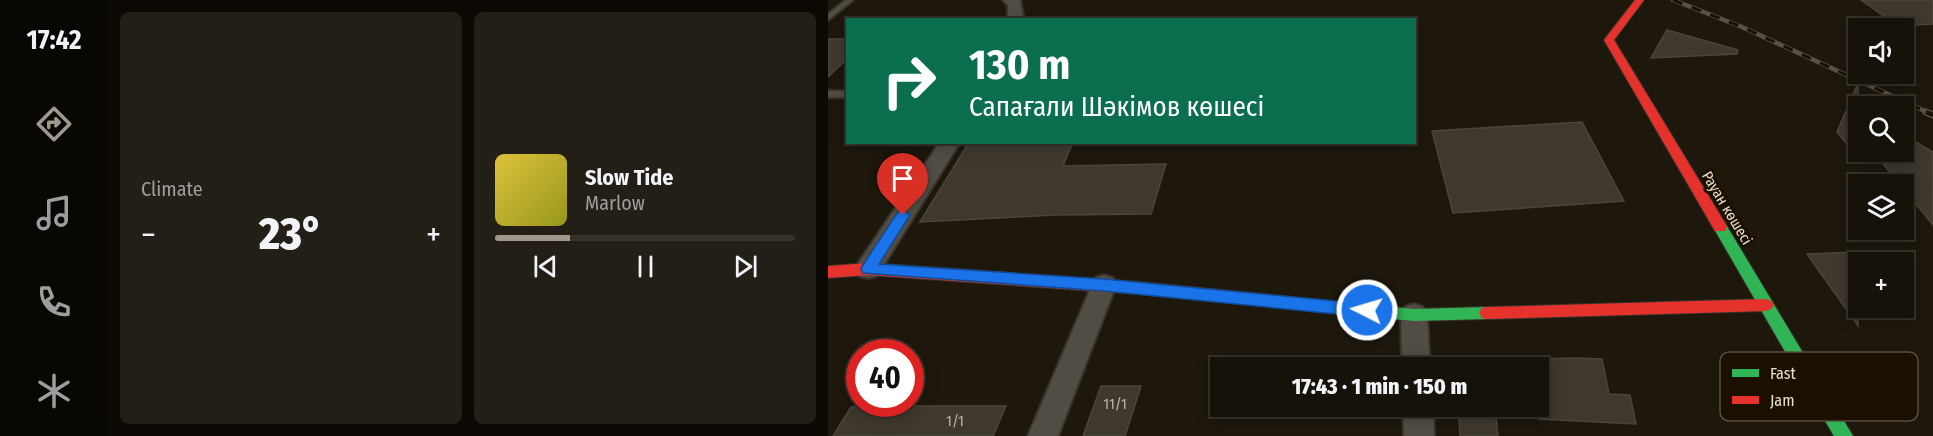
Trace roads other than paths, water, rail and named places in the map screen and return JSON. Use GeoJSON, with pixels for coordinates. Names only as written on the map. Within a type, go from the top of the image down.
{"type":"FeatureCollection","features":[{"type":"Feature","properties":{"kind":"street"},"geometry":{"type":"LineString","coordinates":[[1010,0],[1015,3],[1016,18]]}},
{"type":"Feature","properties":{"kind":"street","name":"Рауан көшесі"},"geometry":{"type":"LineString","coordinates":[[1640,0],[1609,40],[1794,352]]}},
{"type":"Feature","properties":{"kind":"street"},"geometry":{"type":"LineString","coordinates":[[868,269],[949,144]]}},
{"type":"Feature","properties":{"kind":"street"},"geometry":{"type":"LineString","coordinates":[[828,272],[868,269],[1104,285],[1414,315],[1766,305]]}},
{"type":"Feature","properties":{"kind":"street"},"geometry":{"type":"LineString","coordinates":[[1043,436],[1104,285]]}},
{"type":"Feature","properties":{"kind":"street"},"geometry":{"type":"LineString","coordinates":[[1414,315],[1416,357]]}},
{"type":"Feature","properties":{"kind":"street"},"geometry":{"type":"LineString","coordinates":[[1418,417],[1419,436]]}},
{"type":"Feature","properties":{"kind":"street","name":"Рауан көшесі"},"geometry":{"type":"LineString","coordinates":[[1835,421],[1844,436]]}},
{"type":"Feature","properties":{"kind":"lane"},"geometry":{"type":"LineString","coordinates":[[828,18],[850,0]]}},
{"type":"Feature","properties":{"kind":"lane"},"geometry":{"type":"LineString","coordinates":[[828,94],[846,94]]}},
{"type":"Feature","properties":{"kind":"railway"},"geometry":{"type":"LineString","coordinates":[[1673,0],[1742,27],[1929,113]]}},
{"type":"Feature","properties":{"kind":"railway"},"geometry":{"type":"LineString","coordinates":[[1926,112],[1933,115]]}}]}
